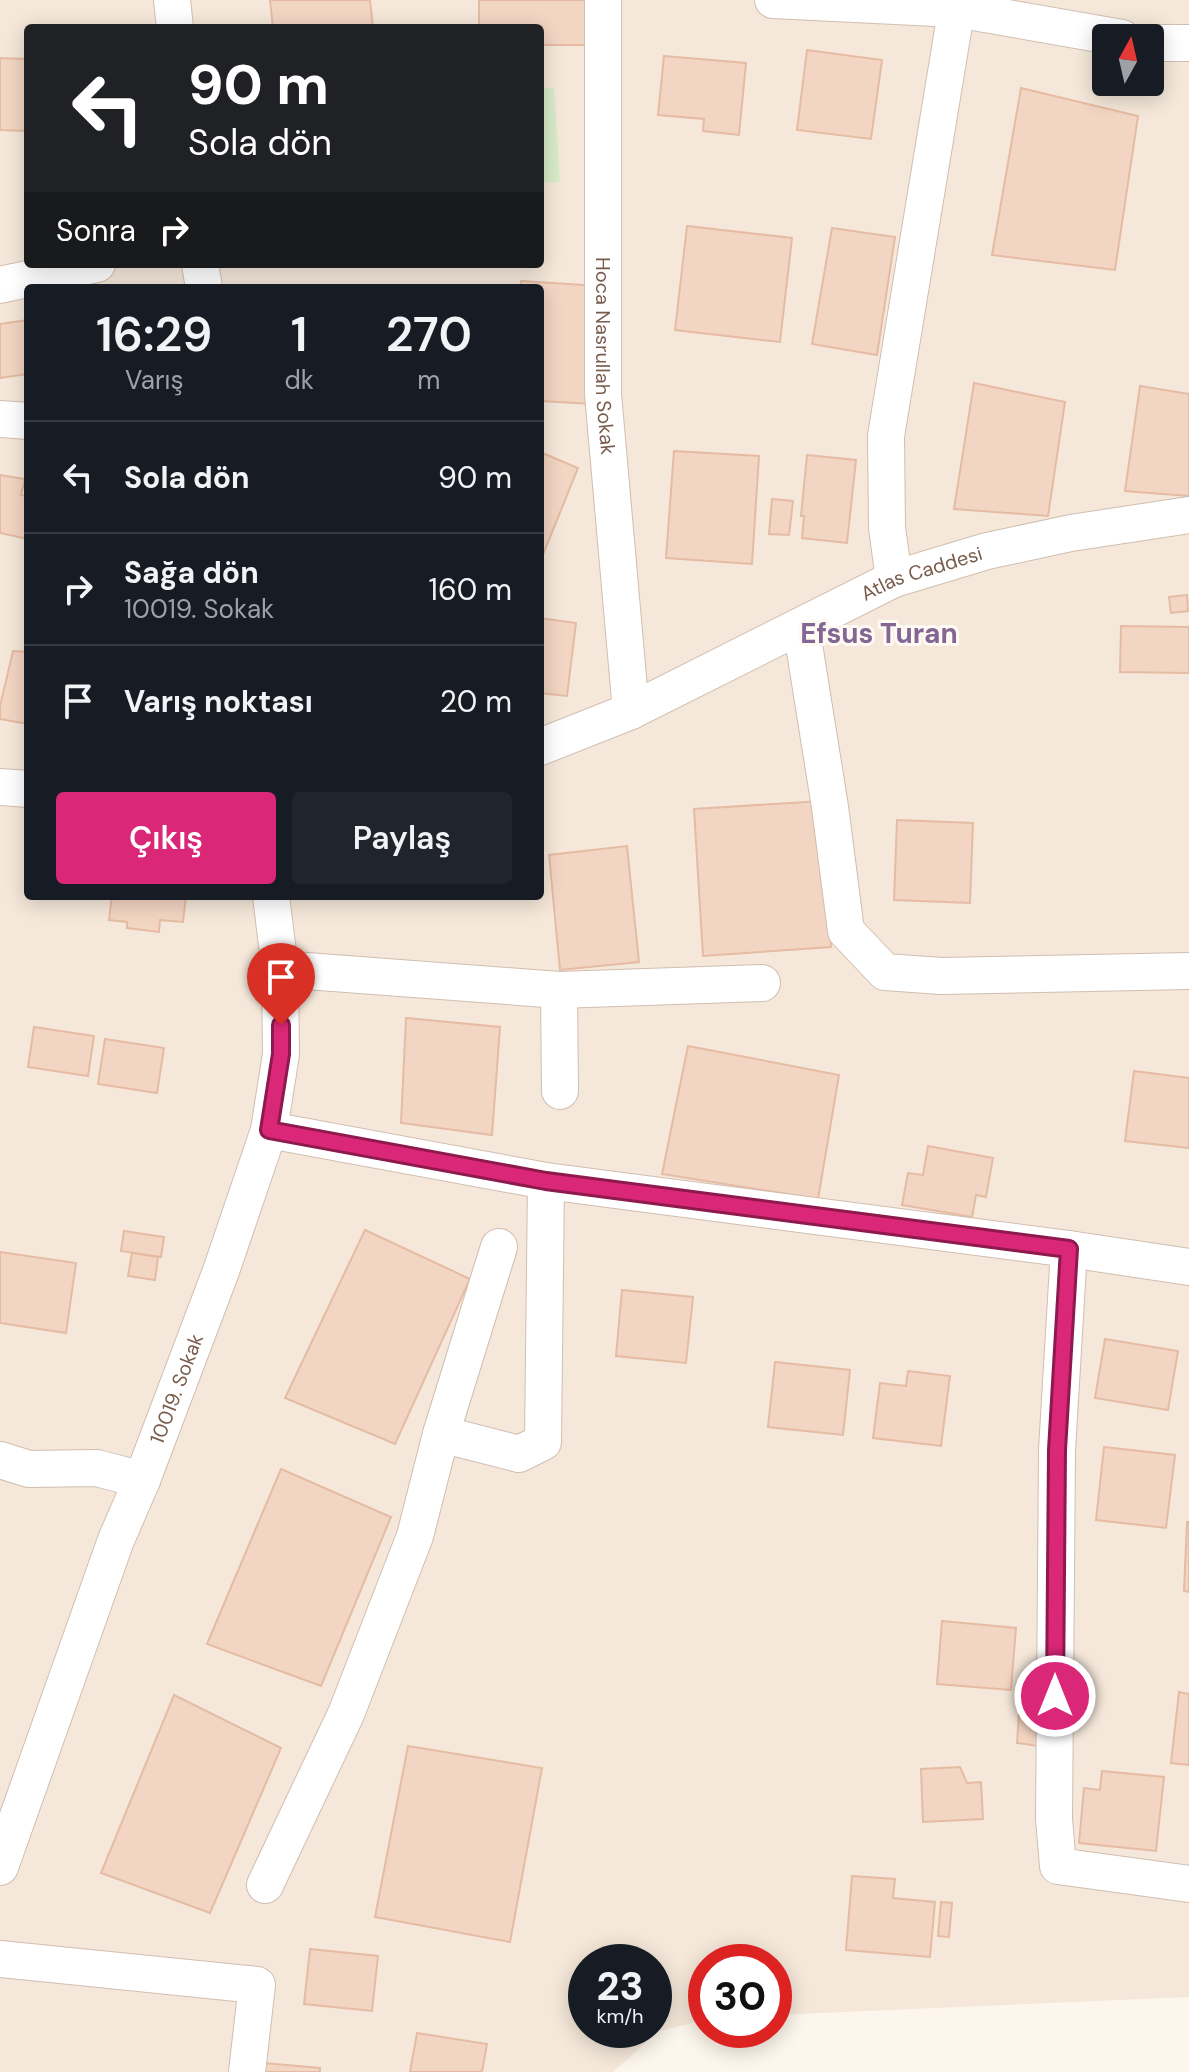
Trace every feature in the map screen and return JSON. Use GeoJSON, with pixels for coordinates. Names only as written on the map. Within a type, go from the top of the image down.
{"type":"FeatureCollection","features":[{"type":"Feature","properties":{"kind":"street"},"geometry":{"type":"LineString","coordinates":[[172,0],[175,24]]}},
{"type":"Feature","properties":{"kind":"street","name":"Hoca Nasrullah Sokak"},"geometry":{"type":"LineString","coordinates":[[603,0],[603,394],[631,711]]}},
{"type":"Feature","properties":{"kind":"street"},"geometry":{"type":"LineString","coordinates":[[773,0],[957,5],[1092,32]]}},
{"type":"Feature","properties":{"kind":"street"},"geometry":{"type":"LineString","coordinates":[[894,579],[887,528],[886,436],[957,5]]}},
{"type":"Feature","properties":{"kind":"street"},"geometry":{"type":"LineString","coordinates":[[1164,43],[1189,43]]}},
{"type":"Feature","properties":{"kind":"street"},"geometry":{"type":"LineString","coordinates":[[0,285],[79,268]]}},
{"type":"Feature","properties":{"kind":"street"},"geometry":{"type":"LineString","coordinates":[[0,419],[24,421]]}},
{"type":"Feature","properties":{"kind":"street","name":"Atlas Caddesi"},"geometry":{"type":"LineString","coordinates":[[544,745],[631,711],[894,579],[987,551],[1071,533],[1189,515]]}},
{"type":"Feature","properties":{"kind":"street"},"geometry":{"type":"LineString","coordinates":[[801,626],[846,931],[885,972],[954,976],[1189,971]]}},
{"type":"Feature","properties":{"kind":"street"},"geometry":{"type":"LineString","coordinates":[[0,787],[24,789]]}},
{"type":"Feature","properties":{"kind":"street","name":"10019. Sokak"},"geometry":{"type":"LineString","coordinates":[[0,1867],[116,1540],[142,1480],[221,1271],[269,1130],[281,1054],[280,969],[271,900]]}},
{"type":"Feature","properties":{"kind":"street"},"geometry":{"type":"LineString","coordinates":[[280,969],[559,990],[762,983]]}},
{"type":"Feature","properties":{"kind":"street"},"geometry":{"type":"LineString","coordinates":[[559,990],[560,1091]]}},
{"type":"Feature","properties":{"kind":"street"},"geometry":{"type":"LineString","coordinates":[[269,1130],[546,1181],[1189,1267]]}},
{"type":"Feature","properties":{"kind":"street"},"geometry":{"type":"LineString","coordinates":[[441,1434],[519,1454],[543,1442],[546,1181]]}},
{"type":"Feature","properties":{"kind":"street"},"geometry":{"type":"LineString","coordinates":[[265,1885],[346,1714],[415,1536],[441,1434],[499,1247]]}},
{"type":"Feature","properties":{"kind":"street"},"geometry":{"type":"LineString","coordinates":[[1069,1249],[1057,1450],[1054,1819],[1058,1866],[1189,1884]]}},
{"type":"Feature","properties":{"kind":"street"},"geometry":{"type":"LineString","coordinates":[[0,1460],[29,1469],[97,1468],[142,1480]]}},
{"type":"Feature","properties":{"kind":"street"},"geometry":{"type":"LineString","coordinates":[[0,1959],[257,1985],[247,2072]]}},
{"type":"Feature","properties":{"kind":"shaded area"},"geometry":{"type":"Polygon","coordinates":[[[0,0],[1189,0],[1189,1997],[792,2014],[792,1944],[688,1944],[688,2024],[672,2028],[672,1944],[568,1944],[568,2048],[640,2048],[613,2072],[0,2072],[0,0]]]}},
{"type":"Feature","properties":{"kind":"green space"},"geometry":{"type":"Polygon","coordinates":[[[554,88],[560,182],[544,183],[544,89],[554,88]]]}},
{"type":"Feature","properties":{"kind":"building"},"geometry":{"type":"Polygon","coordinates":[[[270,0],[370,0],[373,24],[273,24],[270,0]]]}},
{"type":"Feature","properties":{"kind":"building"},"geometry":{"type":"Polygon","coordinates":[[[479,0],[591,0],[591,45],[544,45],[544,24],[479,24],[479,0]]]}},
{"type":"Feature","properties":{"kind":"building"},"geometry":{"type":"Polygon","coordinates":[[[807,50],[882,60],[871,139],[797,130],[807,50]]]}},
{"type":"Feature","properties":{"kind":"building"},"geometry":{"type":"Polygon","coordinates":[[[664,56],[746,63],[739,135],[703,131],[704,119],[658,115],[664,56]]]}},
{"type":"Feature","properties":{"kind":"building"},"geometry":{"type":"Polygon","coordinates":[[[0,58],[24,59],[24,131],[0,130],[0,58]]]}},
{"type":"Feature","properties":{"kind":"building"},"geometry":{"type":"Polygon","coordinates":[[[1021,88],[1138,116],[1115,270],[992,255],[1021,88]]]}},
{"type":"Feature","properties":{"kind":"building"},"geometry":{"type":"Polygon","coordinates":[[[687,226],[792,238],[780,342],[675,330],[687,226]]]}},
{"type":"Feature","properties":{"kind":"building"},"geometry":{"type":"Polygon","coordinates":[[[832,228],[895,237],[877,355],[812,344],[832,228]]]}},
{"type":"Feature","properties":{"kind":"building"},"geometry":{"type":"Polygon","coordinates":[[[521,281],[599,286],[592,404],[544,401],[544,284],[521,284],[521,281]]]}},
{"type":"Feature","properties":{"kind":"building"},"geometry":{"type":"Polygon","coordinates":[[[24,321],[24,375],[0,378],[0,324],[24,321]]]}},
{"type":"Feature","properties":{"kind":"building"},"geometry":{"type":"Polygon","coordinates":[[[974,383],[1065,402],[1048,516],[954,509],[974,383]]]}},
{"type":"Feature","properties":{"kind":"building"},"geometry":{"type":"Polygon","coordinates":[[[1140,386],[1189,394],[1189,496],[1125,491],[1140,386]]]}},
{"type":"Feature","properties":{"kind":"building"},"geometry":{"type":"Polygon","coordinates":[[[674,451],[759,456],[752,564],[666,558],[674,451]]]}},
{"type":"Feature","properties":{"kind":"building"},"geometry":{"type":"Polygon","coordinates":[[[544,454],[578,468],[544,552],[544,454]]]}},
{"type":"Feature","properties":{"kind":"building"},"geometry":{"type":"Polygon","coordinates":[[[807,455],[856,460],[847,543],[802,538],[807,455]]]}},
{"type":"Feature","properties":{"kind":"building"},"geometry":{"type":"Polygon","coordinates":[[[0,475],[24,479],[21,495],[24,495],[24,538],[0,533],[0,475]]]}},
{"type":"Feature","properties":{"kind":"building"},"geometry":{"type":"Polygon","coordinates":[[[772,499],[793,501],[789,535],[769,534],[772,499]]]}},
{"type":"Feature","properties":{"kind":"building"},"geometry":{"type":"Polygon","coordinates":[[[1187,595],[1188,611],[1171,613],[1169,597],[1187,595]]]}},
{"type":"Feature","properties":{"kind":"building"},"geometry":{"type":"Polygon","coordinates":[[[544,619],[576,623],[567,696],[544,693],[544,619]]]}},
{"type":"Feature","properties":{"kind":"building"},"geometry":{"type":"Polygon","coordinates":[[[1121,626],[1189,627],[1189,673],[1120,672],[1121,626]]]}},
{"type":"Feature","properties":{"kind":"building"},"geometry":{"type":"Polygon","coordinates":[[[13,651],[24,652],[24,723],[0,719],[0,706],[13,651]]]}},
{"type":"Feature","properties":{"kind":"building"},"geometry":{"type":"Polygon","coordinates":[[[822,801],[831,947],[703,956],[694,809],[822,801]]]}},
{"type":"Feature","properties":{"kind":"building"},"geometry":{"type":"Polygon","coordinates":[[[897,820],[973,823],[970,903],[894,900],[897,820]]]}},
{"type":"Feature","properties":{"kind":"building"},"geometry":{"type":"Polygon","coordinates":[[[627,846],[639,962],[560,970],[549,855],[627,846]]]}},
{"type":"Feature","properties":{"kind":"building"},"geometry":{"type":"Polygon","coordinates":[[[112,900],[186,900],[183,922],[160,920],[159,932],[127,928],[127,922],[109,920],[112,900]]]}},
{"type":"Feature","properties":{"kind":"building"},"geometry":{"type":"Polygon","coordinates":[[[406,1018],[500,1027],[492,1135],[401,1123],[406,1018]]]}},
{"type":"Feature","properties":{"kind":"building"},"geometry":{"type":"Polygon","coordinates":[[[34,1027],[94,1036],[88,1076],[28,1067],[34,1027]]]}},
{"type":"Feature","properties":{"kind":"building"},"geometry":{"type":"Polygon","coordinates":[[[105,1039],[164,1048],[157,1093],[98,1084],[105,1039]]]}},
{"type":"Feature","properties":{"kind":"building"},"geometry":{"type":"Polygon","coordinates":[[[688,1046],[839,1075],[818,1199],[662,1174],[688,1046]]]}},
{"type":"Feature","properties":{"kind":"building"},"geometry":{"type":"Polygon","coordinates":[[[1134,1071],[1189,1078],[1189,1148],[1125,1141],[1134,1071]]]}},
{"type":"Feature","properties":{"kind":"building"},"geometry":{"type":"Polygon","coordinates":[[[928,1146],[993,1158],[986,1197],[976,1195],[972,1217],[902,1205],[908,1173],[923,1175],[928,1146]]]}},
{"type":"Feature","properties":{"kind":"building"},"geometry":{"type":"Polygon","coordinates":[[[365,1230],[470,1279],[395,1444],[285,1398],[365,1230]]]}},
{"type":"Feature","properties":{"kind":"building"},"geometry":{"type":"Polygon","coordinates":[[[124,1231],[164,1237],[161,1257],[121,1251],[124,1231]]]}},
{"type":"Feature","properties":{"kind":"building"},"geometry":{"type":"Polygon","coordinates":[[[0,1252],[76,1263],[66,1333],[0,1323],[0,1252]]]}},
{"type":"Feature","properties":{"kind":"building"},"geometry":{"type":"Polygon","coordinates":[[[132,1253],[158,1257],[155,1280],[128,1276],[132,1253]]]}},
{"type":"Feature","properties":{"kind":"building"},"geometry":{"type":"Polygon","coordinates":[[[622,1290],[693,1297],[686,1363],[616,1356],[622,1290]]]}},
{"type":"Feature","properties":{"kind":"building"},"geometry":{"type":"Polygon","coordinates":[[[1105,1339],[1178,1351],[1168,1410],[1095,1398],[1105,1339]]]}},
{"type":"Feature","properties":{"kind":"building"},"geometry":{"type":"Polygon","coordinates":[[[775,1362],[850,1370],[843,1435],[768,1427],[775,1362]]]}},
{"type":"Feature","properties":{"kind":"building"},"geometry":{"type":"Polygon","coordinates":[[[908,1371],[950,1376],[941,1446],[873,1438],[880,1383],[906,1386],[908,1371]]]}},
{"type":"Feature","properties":{"kind":"building"},"geometry":{"type":"Polygon","coordinates":[[[1104,1447],[1175,1455],[1166,1528],[1096,1520],[1104,1447]]]}},
{"type":"Feature","properties":{"kind":"building"},"geometry":{"type":"Polygon","coordinates":[[[281,1469],[391,1517],[321,1686],[207,1644],[281,1469]]]}},
{"type":"Feature","properties":{"kind":"building"},"geometry":{"type":"Polygon","coordinates":[[[1189,1522],[1189,1592],[1184,1591],[1189,1522]]]}},
{"type":"Feature","properties":{"kind":"building"},"geometry":{"type":"Polygon","coordinates":[[[942,1621],[1016,1628],[1011,1690],[937,1684],[942,1621]]]}},
{"type":"Feature","properties":{"kind":"building"},"geometry":{"type":"Polygon","coordinates":[[[1179,1692],[1189,1694],[1189,1765],[1171,1763],[1179,1692]]]}},
{"type":"Feature","properties":{"kind":"building"},"geometry":{"type":"Polygon","coordinates":[[[174,1695],[281,1748],[210,1913],[101,1873],[174,1695]]]}},
{"type":"Feature","properties":{"kind":"building"},"geometry":{"type":"Polygon","coordinates":[[[1019,1714],[1042,1717],[1039,1746],[1017,1743],[1019,1714]]]}},
{"type":"Feature","properties":{"kind":"building"},"geometry":{"type":"Polygon","coordinates":[[[408,1746],[542,1768],[510,1942],[375,1917],[408,1746]]]}},
{"type":"Feature","properties":{"kind":"building"},"geometry":{"type":"Polygon","coordinates":[[[960,1767],[967,1783],[981,1782],[983,1819],[923,1822],[921,1769],[960,1767]]]}},
{"type":"Feature","properties":{"kind":"building"},"geometry":{"type":"Polygon","coordinates":[[[1102,1771],[1164,1777],[1156,1851],[1079,1843],[1084,1788],[1100,1790],[1102,1771]]]}},
{"type":"Feature","properties":{"kind":"building"},"geometry":{"type":"Polygon","coordinates":[[[852,1876],[895,1879],[893,1898],[935,1902],[930,1957],[846,1950],[852,1876]]]}},
{"type":"Feature","properties":{"kind":"building"},"geometry":{"type":"Polygon","coordinates":[[[941,1902],[952,1903],[949,1937],[938,1936],[941,1902]]]}},
{"type":"Feature","properties":{"kind":"building"},"geometry":{"type":"Polygon","coordinates":[[[310,1949],[378,1956],[372,2011],[304,2004],[310,1949]]]}},
{"type":"Feature","properties":{"kind":"building"},"geometry":{"type":"Polygon","coordinates":[[[417,2033],[487,2044],[482,2072],[410,2072],[417,2033]]]}},
{"type":"Feature","properties":{"kind":"building"},"geometry":{"type":"Polygon","coordinates":[[[264,2063],[320,2068],[320,2072],[263,2072],[264,2063]]]}},
{"type":"Feature","properties":{"kind":"district","name":"Efsus Turan"},"geometry":{"type":"Point","coordinates":[879,633]}},
{"type":"Feature","properties":{"kind":"route"},"geometry":{"type":"LineString","coordinates":[[281,1025],[281,1054],[269,1130],[546,1181],[1069,1249],[1057,1450],[1055,1696]]}}]}
